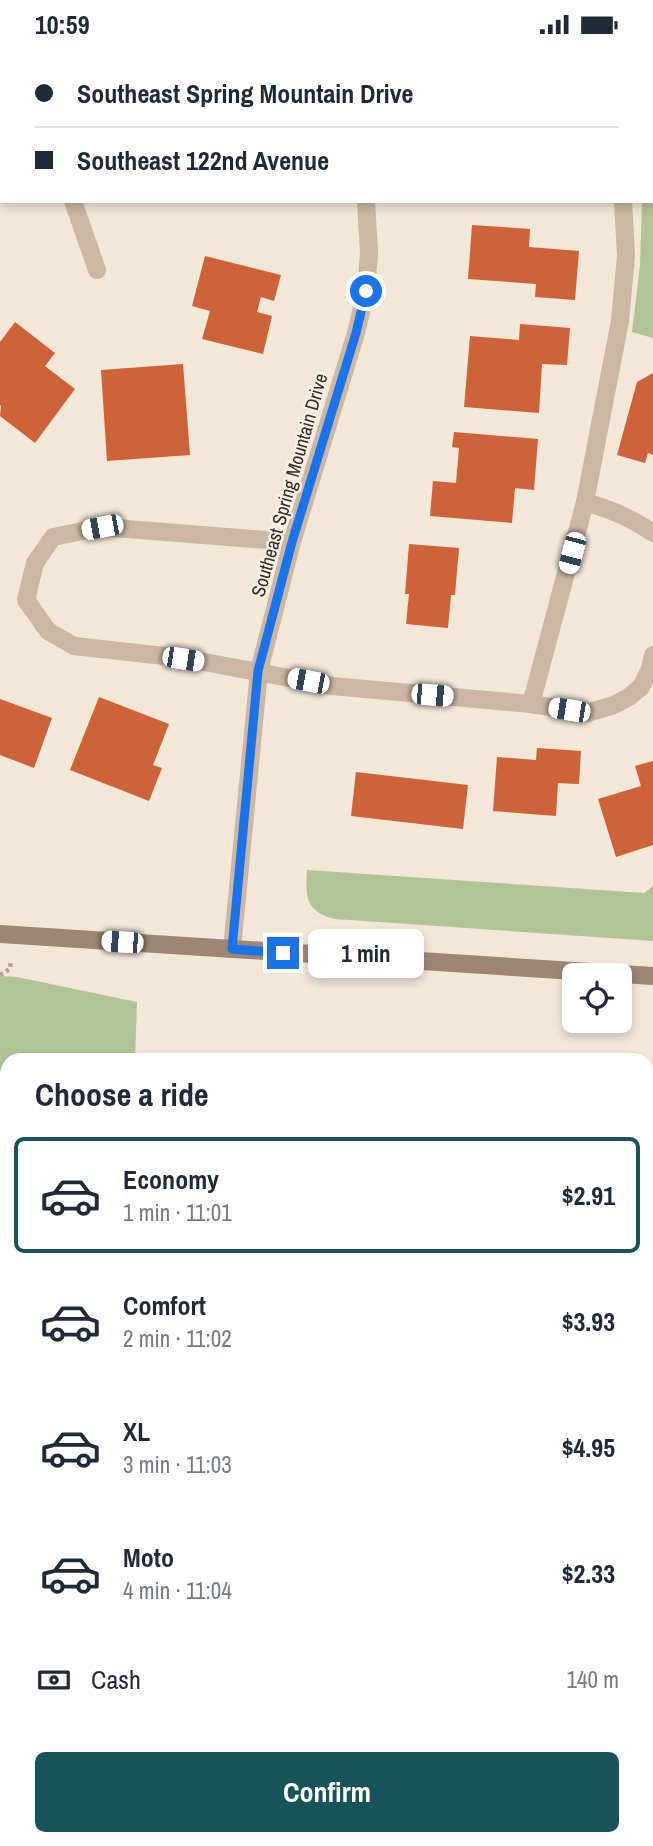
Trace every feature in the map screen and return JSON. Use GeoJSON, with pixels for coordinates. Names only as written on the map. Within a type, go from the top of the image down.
{"type":"FeatureCollection","features":[{"type":"Feature","properties":{"kind":"main road"},"geometry":{"type":"LineString","coordinates":[[0,934],[653,976]]}},
{"type":"Feature","properties":{"kind":"street"},"geometry":{"type":"LineString","coordinates":[[74,203],[97,270]]}},
{"type":"Feature","properties":{"kind":"street","name":"Southeast Spring Mountain Drive"},"geometry":{"type":"LineString","coordinates":[[232,949],[258,671],[292,542],[356,333],[366,291],[369,252],[366,203]]}},
{"type":"Feature","properties":{"kind":"street"},"geometry":{"type":"LineString","coordinates":[[531,704],[585,502],[620,321],[626,256],[623,203]]}},
{"type":"Feature","properties":{"kind":"street"},"geometry":{"type":"LineString","coordinates":[[585,502],[638,522],[653,533]]}},
{"type":"Feature","properties":{"kind":"street"},"geometry":{"type":"LineString","coordinates":[[292,542],[102,527],[53,537],[35,563],[26,600],[48,631],[74,646],[183,659],[332,686],[531,704],[587,713],[614,705],[641,687],[650,669],[653,655]]}},
{"type":"Feature","properties":{"kind":"green space"},"geometry":{"type":"Polygon","coordinates":[[[642,203],[653,203],[653,338],[632,332],[640,265],[642,203]]]}},
{"type":"Feature","properties":{"kind":"green space"},"geometry":{"type":"Polygon","coordinates":[[[307,870],[644,893],[653,886],[653,941],[335,919],[318,912],[309,902],[306,888],[307,870]]]}},
{"type":"Feature","properties":{"kind":"green space"},"geometry":{"type":"Polygon","coordinates":[[[0,976],[17,977],[137,1002],[135,1053],[0,1053],[0,976]]]}},
{"type":"Feature","properties":{"kind":"building"},"geometry":{"type":"Polygon","coordinates":[[[472,225],[530,229],[529,247],[579,251],[575,300],[535,297],[536,284],[468,279],[472,225]]]}},
{"type":"Feature","properties":{"kind":"building"},"geometry":{"type":"Polygon","coordinates":[[[205,256],[281,275],[274,301],[261,297],[257,312],[272,316],[263,354],[202,339],[210,311],[192,306],[205,256]]]}},
{"type":"Feature","properties":{"kind":"building"},"geometry":{"type":"Polygon","coordinates":[[[15,322],[55,353],[45,366],[75,389],[35,443],[0,416],[0,342],[15,322]]]}},
{"type":"Feature","properties":{"kind":"building"},"geometry":{"type":"Polygon","coordinates":[[[520,324],[570,328],[567,365],[542,364],[539,413],[464,407],[470,336],[519,340],[520,324]]]}},
{"type":"Feature","properties":{"kind":"building"},"geometry":{"type":"Polygon","coordinates":[[[183,364],[190,455],[107,461],[101,370],[183,364]]]}},
{"type":"Feature","properties":{"kind":"building"},"geometry":{"type":"Polygon","coordinates":[[[653,373],[653,455],[648,453],[645,463],[617,455],[637,382],[653,373]]]}},
{"type":"Feature","properties":{"kind":"building"},"geometry":{"type":"Polygon","coordinates":[[[454,432],[538,439],[534,490],[515,488],[512,523],[430,516],[433,481],[456,483],[459,448],[452,447],[454,432]]]}},
{"type":"Feature","properties":{"kind":"building"},"geometry":{"type":"Polygon","coordinates":[[[409,544],[459,548],[455,595],[451,595],[448,628],[406,624],[409,594],[405,594],[409,544]]]}},
{"type":"Feature","properties":{"kind":"building"},"geometry":{"type":"Polygon","coordinates":[[[99,697],[169,724],[153,765],[162,768],[149,801],[70,770],[99,697]]]}},
{"type":"Feature","properties":{"kind":"building"},"geometry":{"type":"Polygon","coordinates":[[[0,699],[52,718],[34,768],[0,755],[0,699]]]}},
{"type":"Feature","properties":{"kind":"building"},"geometry":{"type":"Polygon","coordinates":[[[537,748],[581,751],[579,784],[558,783],[556,816],[493,811],[497,757],[536,760],[537,748]]]}},
{"type":"Feature","properties":{"kind":"building"},"geometry":{"type":"Polygon","coordinates":[[[653,761],[653,845],[616,857],[598,799],[641,786],[635,766],[653,761]]]}},
{"type":"Feature","properties":{"kind":"building"},"geometry":{"type":"Polygon","coordinates":[[[356,772],[468,785],[463,829],[351,816],[356,772]]]}},
{"type":"Feature","properties":{"kind":"route"},"geometry":{"type":"LineString","coordinates":[[283,953],[232,949],[258,671],[292,542],[356,333],[366,291]]}}]}
